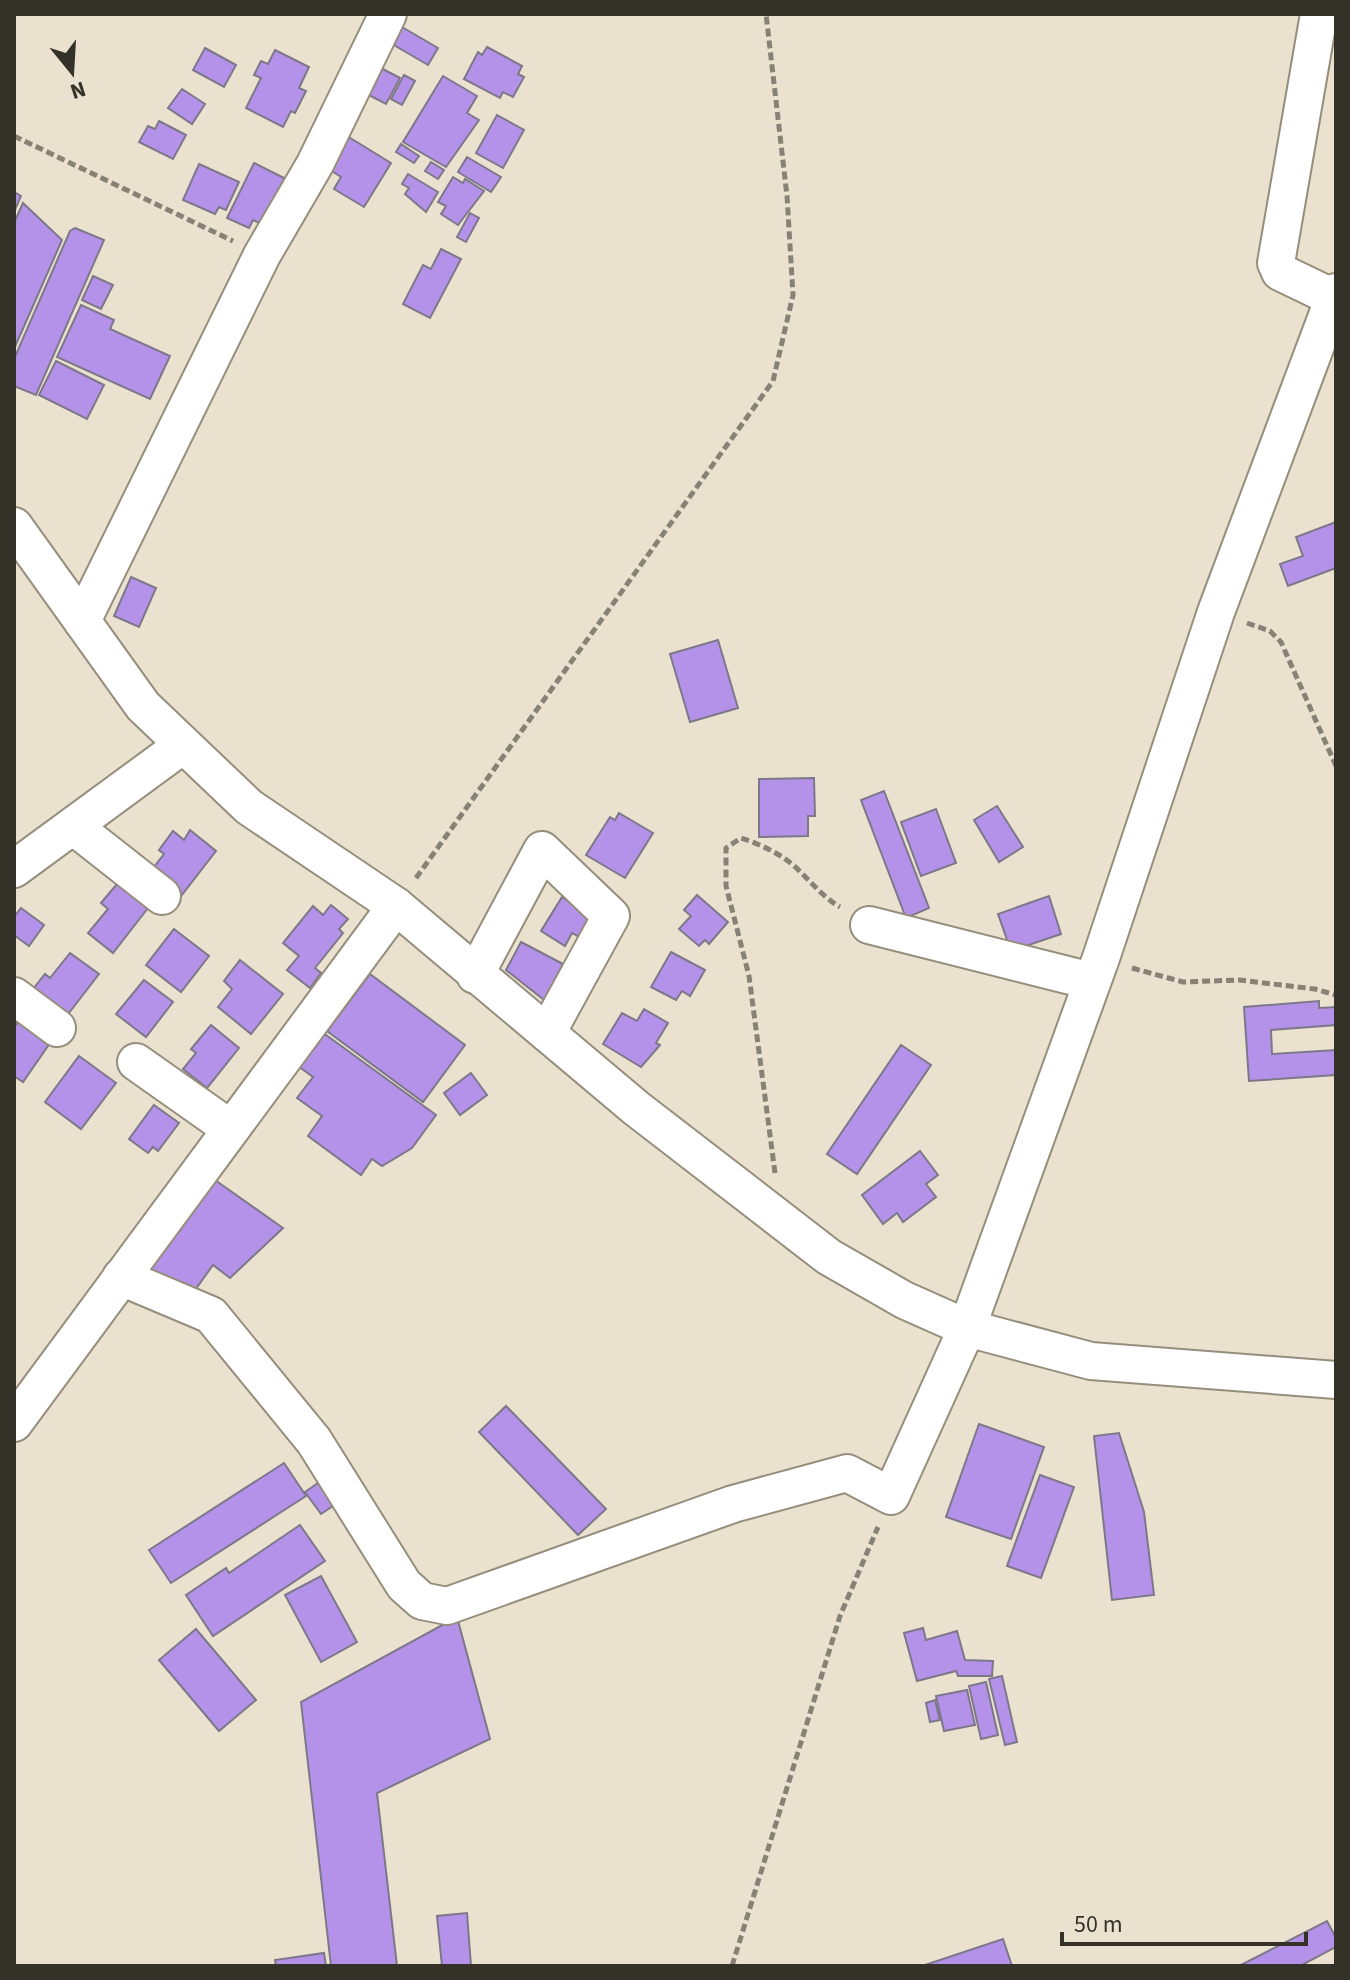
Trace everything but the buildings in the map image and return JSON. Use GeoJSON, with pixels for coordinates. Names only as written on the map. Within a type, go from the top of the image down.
{"type":"FeatureCollection","features":[{"type":"Feature","properties":{"kind":"street"},"geometry":{"type":"LineString","coordinates":[[82,621],[262,255],[315,164],[388,14]]}},
{"type":"Feature","properties":{"kind":"street"},"geometry":{"type":"LineString","coordinates":[[121,1277],[211,1315],[314,1441],[404,1585],[422,1601],[447,1606],[733,1504],[847,1473],[891,1496],[967,1328],[1096,970],[1216,612],[1335,295],[1280,272],[1276,263],[1319,14]]}},
{"type":"Feature","properties":{"kind":"street"},"geometry":{"type":"LineString","coordinates":[[14,526],[143,706],[249,807],[396,906],[475,975],[779,1222],[842,1265],[904,1300],[967,1328],[1091,1361],[1336,1380]]}},
{"type":"Feature","properties":{"kind":"street"},"geometry":{"type":"LineString","coordinates":[[14,869],[183,745]]}},
{"type":"Feature","properties":{"kind":"street"},"geometry":{"type":"LineString","coordinates":[[73,826],[162,896]]}},
{"type":"Feature","properties":{"kind":"street"},"geometry":{"type":"LineString","coordinates":[[475,975],[542,850],[611,916],[547,1033]]}},
{"type":"Feature","properties":{"kind":"street"},"geometry":{"type":"LineString","coordinates":[[14,1423],[396,906]]}},
{"type":"Feature","properties":{"kind":"street"},"geometry":{"type":"LineString","coordinates":[[869,925],[1096,970]]}},
{"type":"Feature","properties":{"kind":"street"},"geometry":{"type":"LineString","coordinates":[[14,996],[57,1028]]}},
{"type":"Feature","properties":{"kind":"street"},"geometry":{"type":"LineString","coordinates":[[136,1062],[231,1129]]}},
{"type":"Feature","properties":{"kind":"path"},"geometry":{"type":"LineString","coordinates":[[396,906],[773,381],[793,295],[787,196],[766,14]]}},
{"type":"Feature","properties":{"kind":"path"},"geometry":{"type":"LineString","coordinates":[[14,136],[262,255]]}},
{"type":"Feature","properties":{"kind":"path"},"geometry":{"type":"LineString","coordinates":[[1216,612],[1270,631],[1281,642],[1336,766]]}},
{"type":"Feature","properties":{"kind":"path"},"geometry":{"type":"LineString","coordinates":[[779,1222],[770,1115],[749,976],[726,886],[726,848],[741,838],[762,845],[791,863],[827,900],[869,925]]}},
{"type":"Feature","properties":{"kind":"path"},"geometry":{"type":"LineString","coordinates":[[1096,970],[1183,982],[1239,980],[1315,989],[1336,995]]}},
{"type":"Feature","properties":{"kind":"path"},"geometry":{"type":"LineString","coordinates":[[732,1966],[840,1616],[891,1496]]}}]}
